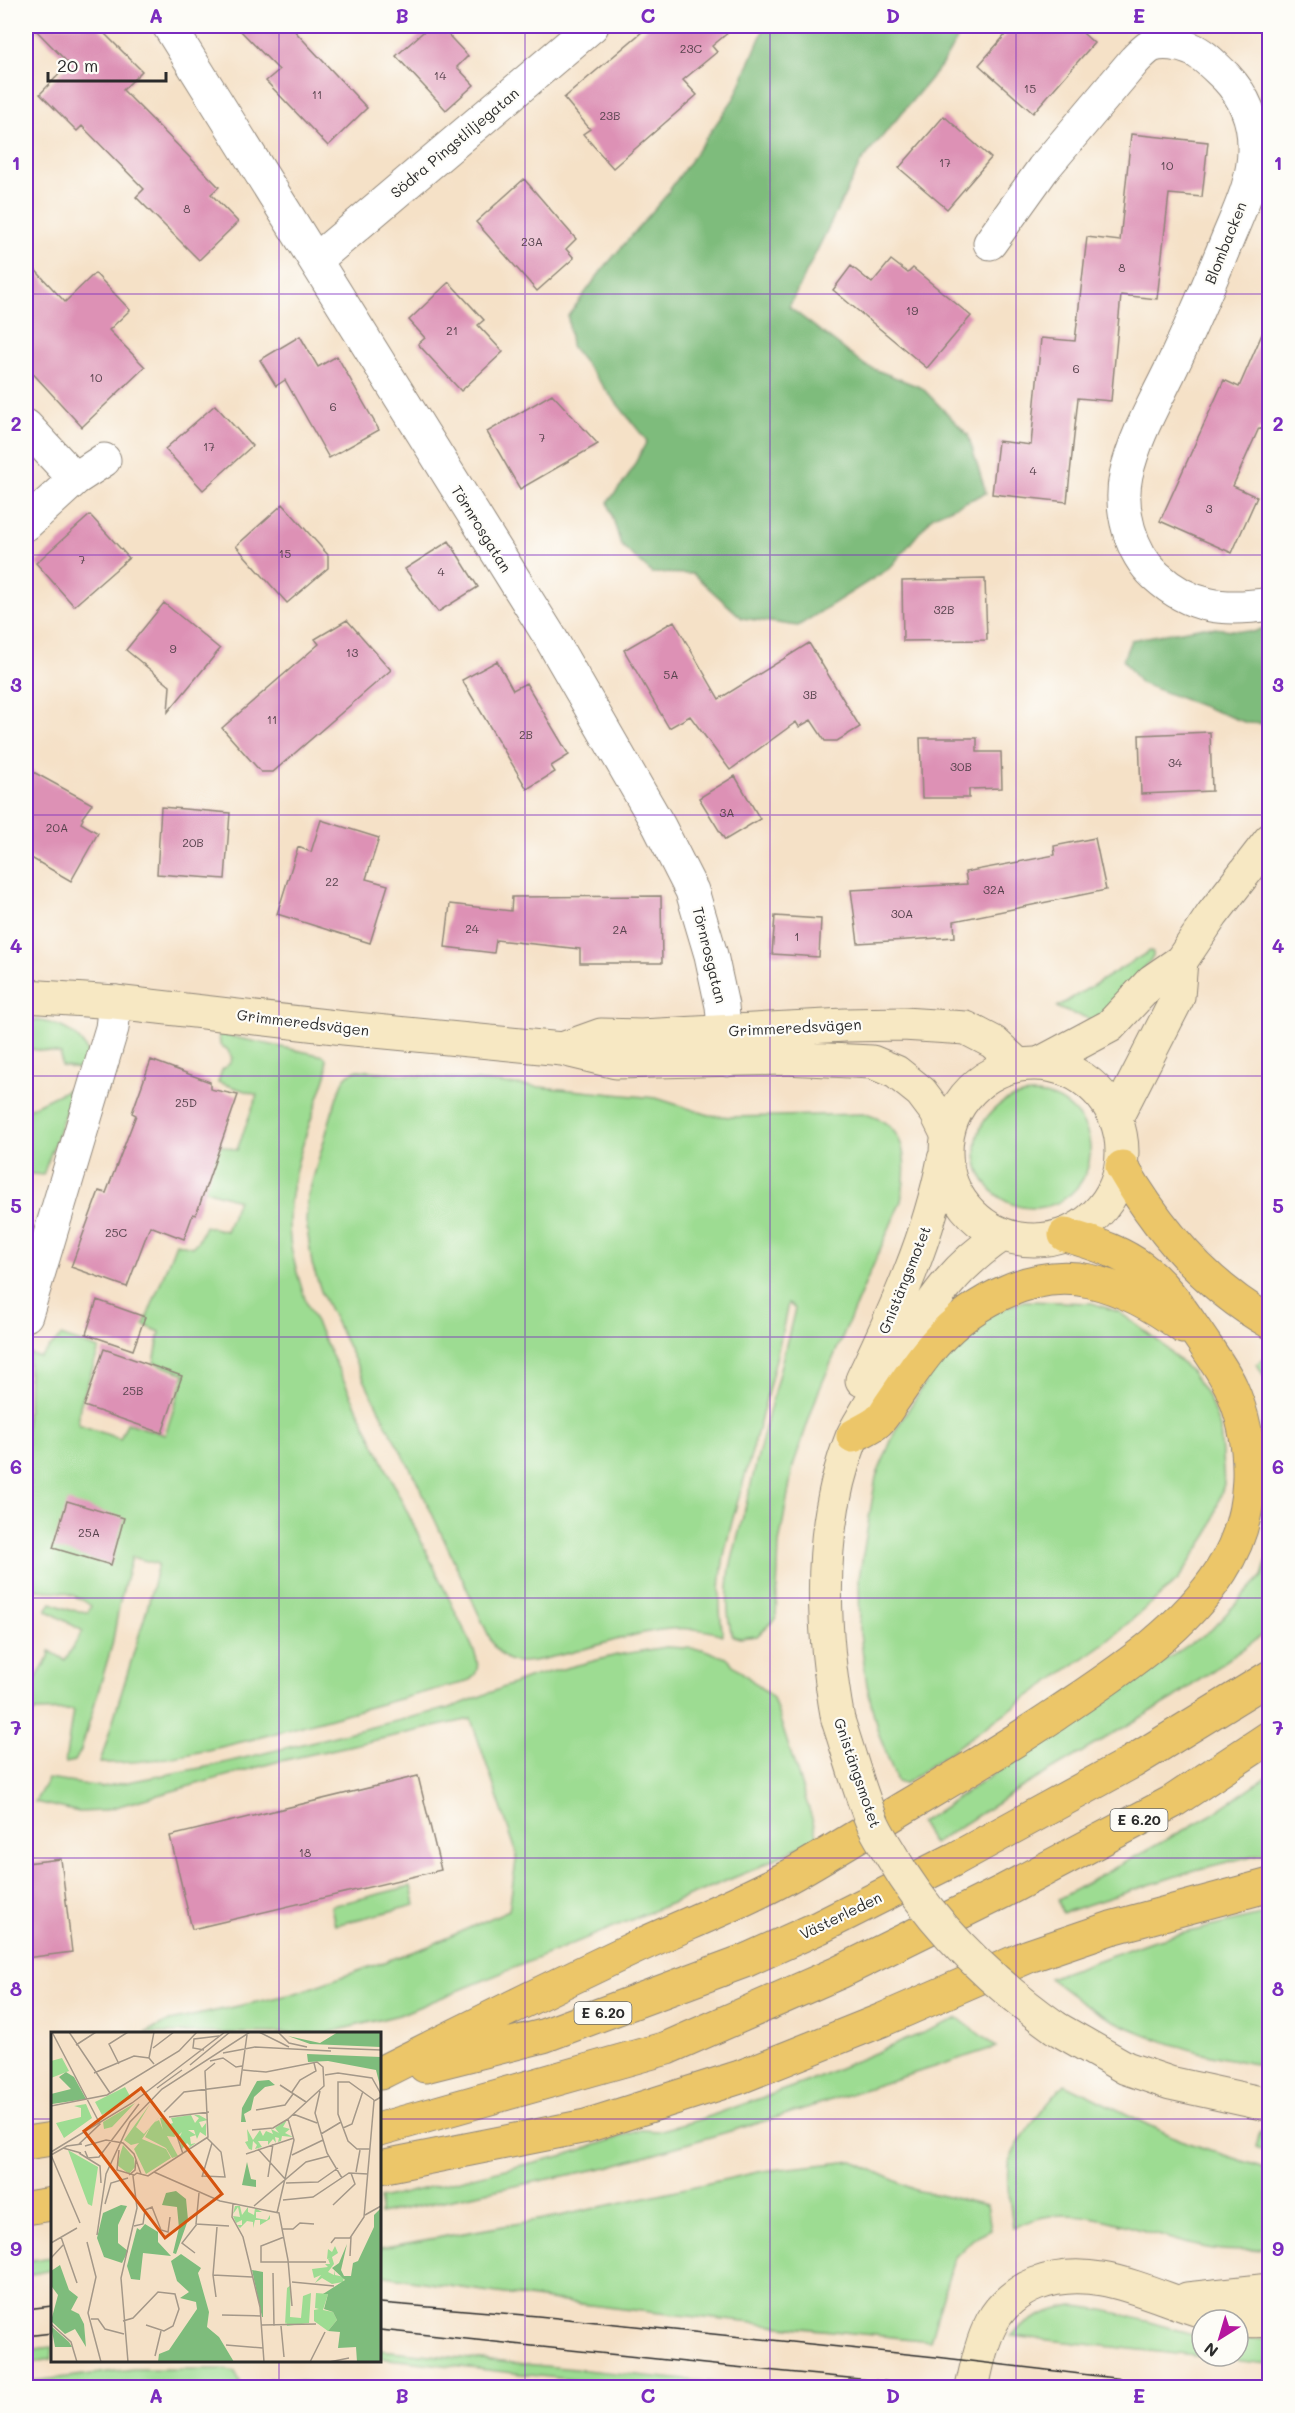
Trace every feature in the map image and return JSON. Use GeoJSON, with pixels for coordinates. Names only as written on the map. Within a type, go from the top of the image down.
{"type":"FeatureCollection","features":[{"type":"Feature","properties":{"kind":"highway"},"geometry":{"type":"LineString","coordinates":[[1122,1167],[1145,1206],[1178,1247],[1214,1282],[1269,1322]]}},
{"type":"Feature","properties":{"kind":"highway"},"geometry":{"type":"LineString","coordinates":[[381,2074],[626,1952],[793,1874],[1016,1742],[1102,1683],[1172,1629],[1222,1571],[1239,1537],[1248,1498],[1249,1466],[1241,1414],[1226,1377],[1173,1297],[1153,1275],[1103,1245],[1065,1235]]}},
{"type":"Feature","properties":{"kind":"highway"},"geometry":{"type":"LineString","coordinates":[[853,1436],[878,1422],[928,1351],[962,1318],[993,1297],[1040,1281],[1062,1278],[1088,1281],[1114,1288],[1160,1310],[1203,1343]]}},
{"type":"Feature","properties":{"kind":"highway","name":"Västerleden"},"geometry":{"type":"LineString","coordinates":[[381,2075],[543,2036],[747,1960],[820,1927],[955,1859],[1132,1762],[1269,1677]]}},
{"type":"Feature","properties":{"kind":"highway","name":"E 6.20"},"geometry":{"type":"LineString","coordinates":[[381,2130],[667,2048],[840,1972],[1002,1892],[1172,1802],[1269,1737]]}},
{"type":"Feature","properties":{"kind":"highway"},"geometry":{"type":"LineString","coordinates":[[381,2168],[586,2127],[740,2077],[882,2020],[1029,1956],[1111,1928],[1269,1885]]}},
{"type":"Feature","properties":{"kind":"highway"},"geometry":{"type":"LineString","coordinates":[[26,2143],[51,2139]]}},
{"type":"Feature","properties":{"kind":"highway"},"geometry":{"type":"LineString","coordinates":[[26,2210],[51,2204]]}},
{"type":"Feature","properties":{"kind":"highway"},"geometry":{"type":"LineString","coordinates":[[26,2210],[51,2211]]}},
{"type":"Feature","properties":{"kind":"street","name":"Törnrosgatan"},"geometry":{"type":"LineString","coordinates":[[169,26],[550,637],[659,826],[692,891],[711,955],[722,1006],[726,1046]]}},
{"type":"Feature","properties":{"kind":"street","name":"Södra Pingstliljegatan"},"geometry":{"type":"LineString","coordinates":[[316,260],[592,26]]}},
{"type":"Feature","properties":{"kind":"street","name":"Blombacken"},"geometry":{"type":"LineString","coordinates":[[990,243],[1042,169],[1134,60],[1151,46],[1169,44],[1185,46],[1198,52],[1233,85],[1245,101],[1250,116],[1254,147],[1249,183],[1242,207],[1197,313],[1138,439],[1126,476],[1124,507],[1128,530],[1139,552],[1152,572],[1167,586],[1188,598],[1210,606],[1244,608],[1269,604]]}},
{"type":"Feature","properties":{"kind":"street"},"geometry":{"type":"LineString","coordinates":[[26,426],[75,480]]}},
{"type":"Feature","properties":{"kind":"street"},"geometry":{"type":"LineString","coordinates":[[26,524],[75,480],[104,460]]}},
{"type":"Feature","properties":{"kind":"street"},"geometry":{"type":"LineString","coordinates":[[946,1145],[954,1114],[965,1096],[980,1082],[998,1071],[1029,1064],[1110,1026],[1152,981],[1181,961],[1212,915],[1269,840]]}},
{"type":"Feature","properties":{"kind":"street"},"geometry":{"type":"LineString","coordinates":[[1116,1118],[1178,997],[1181,961]]}},
{"type":"Feature","properties":{"kind":"street","name":"Grimmeredsvägen"},"geometry":{"type":"LineString","coordinates":[[26,996],[115,1002],[344,1028],[562,1049],[601,1035],[641,1036],[726,1046],[785,1058],[872,1062],[896,1072],[921,1092],[936,1112],[946,1145],[949,1176],[957,1195],[968,1212],[984,1226],[1002,1235],[1023,1240],[1044,1240],[1065,1235],[1085,1225],[1103,1209],[1115,1189],[1122,1167],[1122,1142],[1116,1118],[1104,1097],[1086,1080],[1064,1068],[1029,1064],[966,1028],[903,1024],[845,1025],[726,1046]]}},
{"type":"Feature","properties":{"kind":"street"},"geometry":{"type":"LineString","coordinates":[[26,1315],[112,1028],[115,1002]]}},
{"type":"Feature","properties":{"kind":"street","name":"Gnistängsmotet"},"geometry":{"type":"LineString","coordinates":[[853,1436],[850,1404],[916,1259],[937,1195],[946,1145]]}},
{"type":"Feature","properties":{"kind":"street","name":"Gnistängsmotet"},"geometry":{"type":"LineString","coordinates":[[1002,1235],[976,1252],[938,1293],[900,1352],[853,1436],[837,1490],[828,1545],[825,1627],[838,1720],[871,1821],[904,1878],[943,1929],[1014,1998],[1056,2028],[1126,2068],[1170,2083],[1269,2105]]}},
{"type":"Feature","properties":{"kind":"street"},"geometry":{"type":"LineString","coordinates":[[972,2388],[980,2354],[992,2322],[1010,2300],[1030,2286],[1052,2278],[1078,2275],[1108,2280],[1213,2314],[1243,2321],[1269,2320]]}},
{"type":"Feature","properties":{"kind":"street"},"geometry":{"type":"LineString","coordinates":[[1173,2300],[1269,2290]]}},
{"type":"Feature","properties":{"kind":"green space"},"geometry":{"type":"Polygon","coordinates":[[[765,26],[965,26],[941,66],[861,162],[789,307],[866,366],[922,388],[968,435],[986,493],[933,516],[890,568],[798,626],[742,618],[693,574],[652,573],[621,545],[608,502],[627,478],[647,441],[571,346],[568,316],[602,270],[664,198],[735,97],[765,26]]]}},
{"type":"Feature","properties":{"kind":"green space"},"geometry":{"type":"Polygon","coordinates":[[[26,455],[34,471],[35,482],[26,498],[26,455]]]}},
{"type":"Feature","properties":{"kind":"green space"},"geometry":{"type":"Polygon","coordinates":[[[1269,626],[1269,724],[1247,723],[1140,683],[1123,660],[1131,640],[1204,627],[1253,632],[1269,626]]]}},
{"type":"Feature","properties":{"kind":"green space"},"geometry":{"type":"Polygon","coordinates":[[[1150,951],[1153,957],[1129,988],[1094,1022],[1057,1007],[1150,951]]]}},
{"type":"Feature","properties":{"kind":"green space"},"geometry":{"type":"Polygon","coordinates":[[[26,1019],[55,1025],[72,1033],[85,1047],[89,1057],[86,1065],[78,1069],[61,1066],[61,1054],[26,1048],[26,1019]]]}},
{"type":"Feature","properties":{"kind":"green space"},"geometry":{"type":"Polygon","coordinates":[[[219,1034],[324,1056],[326,1059],[327,1072],[294,1176],[289,1219],[294,1263],[306,1302],[472,1646],[477,1662],[476,1673],[467,1682],[269,1735],[171,1757],[136,1762],[100,1763],[147,1609],[158,1564],[132,1557],[120,1601],[112,1645],[81,1750],[75,1761],[65,1763],[73,1710],[35,1711],[26,1724],[26,1691],[28,1692],[49,1657],[50,1651],[65,1660],[83,1631],[46,1610],[51,1603],[70,1610],[88,1612],[91,1606],[69,1594],[36,1590],[26,1585],[26,1413],[29,1353],[40,1357],[61,1336],[99,1349],[80,1406],[78,1424],[120,1439],[127,1423],[165,1435],[185,1374],[154,1363],[160,1332],[144,1325],[176,1243],[192,1247],[198,1241],[205,1226],[226,1231],[238,1200],[170,1179],[192,1137],[237,1150],[257,1095],[218,1082],[222,1070],[232,1058],[227,1049],[220,1045],[219,1034]]]}},
{"type":"Feature","properties":{"kind":"green space"},"geometry":{"type":"Polygon","coordinates":[[[358,1070],[656,1098],[709,1115],[731,1117],[865,1114],[879,1119],[898,1137],[902,1148],[905,1173],[901,1201],[818,1393],[793,1466],[779,1544],[776,1618],[757,1636],[740,1638],[732,1636],[728,1610],[729,1577],[795,1309],[788,1303],[766,1398],[726,1544],[720,1589],[723,1635],[680,1628],[658,1630],[527,1662],[508,1660],[494,1647],[415,1477],[387,1426],[322,1294],[312,1264],[306,1221],[308,1196],[336,1099],[345,1078],[358,1070]]]}},
{"type":"Feature","properties":{"kind":"green space"},"geometry":{"type":"Polygon","coordinates":[[[75,1086],[43,1175],[26,1173],[26,1110],[75,1086]]]}},
{"type":"Feature","properties":{"kind":"green space"},"geometry":{"type":"Polygon","coordinates":[[[1033,1094],[1055,1099],[1073,1111],[1085,1129],[1090,1151],[1085,1173],[1073,1191],[1055,1203],[1033,1208],[1011,1203],[993,1191],[981,1173],[976,1151],[981,1129],[993,1111],[1011,1099],[1033,1094]]]}},
{"type":"Feature","properties":{"kind":"green space"},"geometry":{"type":"Polygon","coordinates":[[[1024,1301],[1092,1303],[1119,1312],[1161,1343],[1191,1372],[1209,1398],[1220,1428],[1224,1484],[1209,1533],[1178,1580],[1105,1643],[904,1784],[897,1782],[877,1729],[867,1685],[860,1634],[859,1578],[876,1477],[896,1429],[954,1343],[990,1313],[1024,1301]]]}},
{"type":"Feature","properties":{"kind":"green space"},"geometry":{"type":"Polygon","coordinates":[[[1267,1356],[1269,1357],[1269,1397],[1266,1380],[1257,1364],[1267,1356]]]}},
{"type":"Feature","properties":{"kind":"green space"},"geometry":{"type":"Polygon","coordinates":[[[1269,1554],[1269,1630],[1174,1698],[1019,1789],[933,1844],[920,1823],[1211,1630],[1262,1576],[1269,1554]]]}},
{"type":"Feature","properties":{"kind":"green space"},"geometry":{"type":"Polygon","coordinates":[[[666,1647],[702,1649],[729,1659],[773,1698],[818,1837],[755,1869],[399,2015],[330,2032],[147,2032],[170,2021],[293,1994],[429,1946],[509,1910],[517,1854],[471,1719],[276,1762],[101,1811],[79,1812],[35,1802],[48,1779],[102,1787],[211,1766],[450,1708],[531,1677],[617,1655],[666,1647]]]}},
{"type":"Feature","properties":{"kind":"green space"},"geometry":{"type":"Polygon","coordinates":[[[1269,1775],[1269,1852],[1195,1870],[1062,1913],[1058,1899],[1211,1815],[1269,1775]]]}},
{"type":"Feature","properties":{"kind":"green space"},"geometry":{"type":"Polygon","coordinates":[[[411,1886],[415,1905],[335,1925],[331,1906],[411,1886]]]}},
{"type":"Feature","properties":{"kind":"green space"},"geometry":{"type":"Polygon","coordinates":[[[1269,1913],[1269,2066],[1223,2058],[1155,2038],[1091,2008],[1049,1978],[1151,1941],[1269,1913]]]}},
{"type":"Feature","properties":{"kind":"green space"},"geometry":{"type":"Polygon","coordinates":[[[958,2018],[996,2047],[775,2118],[607,2167],[381,2214],[381,2199],[565,2155],[641,2130],[658,2131],[699,2120],[806,2082],[958,2018]]]}},
{"type":"Feature","properties":{"kind":"green space"},"geometry":{"type":"Polygon","coordinates":[[[1065,2084],[1180,2140],[1269,2171],[1269,2246],[1242,2251],[1214,2249],[1100,2219],[1072,2215],[1044,2217],[1013,2227],[1008,2182],[1010,2159],[1032,2124],[1065,2084]]]}},
{"type":"Feature","properties":{"kind":"green space"},"geometry":{"type":"Polygon","coordinates":[[[1260,2131],[1269,2133],[1269,2153],[1256,2148],[1260,2131]]]}},
{"type":"Feature","properties":{"kind":"green space"},"geometry":{"type":"Polygon","coordinates":[[[853,2161],[915,2190],[987,2205],[991,2230],[973,2239],[954,2258],[930,2341],[517,2296],[381,2275],[381,2248],[560,2216],[763,2171],[853,2161]]]}},
{"type":"Feature","properties":{"kind":"green space"},"geometry":{"type":"Polygon","coordinates":[[[51,2257],[51,2270],[26,2275],[26,2261],[51,2257]]]}},
{"type":"Feature","properties":{"kind":"green space"},"geometry":{"type":"Polygon","coordinates":[[[1073,2306],[1090,2308],[1122,2314],[1190,2333],[1190,2355],[1011,2336],[1025,2324],[1055,2310],[1073,2306]]]}},
{"type":"Feature","properties":{"kind":"green space"},"geometry":{"type":"Polygon","coordinates":[[[1269,2339],[1269,2364],[1250,2362],[1250,2340],[1269,2339]]]}},
{"type":"Feature","properties":{"kind":"green space"},"geometry":{"type":"Polygon","coordinates":[[[51,2347],[51,2359],[26,2363],[26,2350],[51,2347]]]}},
{"type":"Feature","properties":{"kind":"green space"},"geometry":{"type":"Polygon","coordinates":[[[381,2350],[758,2387],[637,2387],[381,2358],[381,2350]]]}},
{"type":"Feature","properties":{"kind":"green space"},"geometry":{"type":"Polygon","coordinates":[[[133,2369],[222,2369],[235,2372],[240,2381],[239,2388],[26,2387],[26,2382],[133,2369]]]}},
{"type":"Feature","properties":{"kind":"green space"},"geometry":{"type":"Polygon","coordinates":[[[268,2379],[359,2387],[267,2387],[268,2379]]]}},
{"type":"Feature","properties":{"kind":"building"},"geometry":{"type":"Polygon","coordinates":[[[32,26],[97,26],[142,71],[123,90],[219,187],[211,194],[238,222],[199,260],[136,197],[144,189],[82,126],[77,131],[40,94],[69,64],[32,26]]]}},
{"type":"Feature","properties":{"kind":"building"},"geometry":{"type":"Polygon","coordinates":[[[236,26],[290,26],[367,108],[328,146],[266,81],[279,70],[236,26]]]}},
{"type":"Feature","properties":{"kind":"building"},"geometry":{"type":"Polygon","coordinates":[[[430,26],[440,26],[468,56],[457,67],[474,85],[446,110],[396,56],[430,26]]]}},
{"type":"Feature","properties":{"kind":"building"},"geometry":{"type":"Polygon","coordinates":[[[649,26],[736,26],[712,46],[717,52],[683,80],[697,95],[613,168],[583,134],[590,129],[564,98],[649,26]]]}},
{"type":"Feature","properties":{"kind":"building"},"geometry":{"type":"Polygon","coordinates":[[[1013,26],[1075,26],[1094,43],[1033,113],[979,65],[1013,26]]]}},
{"type":"Feature","properties":{"kind":"building"},"geometry":{"type":"Polygon","coordinates":[[[944,116],[991,158],[947,209],[899,168],[944,116]]]}},
{"type":"Feature","properties":{"kind":"building"},"geometry":{"type":"Polygon","coordinates":[[[1131,134],[1208,142],[1202,197],[1169,194],[1157,299],[1121,295],[1111,401],[1078,398],[1067,502],[992,494],[998,441],[1031,445],[1041,338],[1075,341],[1087,237],[1120,241],[1131,134]]]}},
{"type":"Feature","properties":{"kind":"building"},"geometry":{"type":"Polygon","coordinates":[[[524,179],[576,239],[566,249],[574,258],[537,291],[476,222],[524,179]]]}},
{"type":"Feature","properties":{"kind":"building"},"geometry":{"type":"Polygon","coordinates":[[[26,260],[65,302],[95,273],[130,310],[109,330],[145,367],[82,427],[26,366],[26,260]]]}},
{"type":"Feature","properties":{"kind":"building"},"geometry":{"type":"Polygon","coordinates":[[[891,260],[908,273],[913,268],[971,316],[927,368],[833,290],[851,266],[872,283],[891,260]]]}},
{"type":"Feature","properties":{"kind":"building"},"geometry":{"type":"Polygon","coordinates":[[[449,282],[484,320],[478,325],[503,352],[461,391],[418,344],[425,338],[409,320],[449,282]]]}},
{"type":"Feature","properties":{"kind":"building"},"geometry":{"type":"Polygon","coordinates":[[[1269,318],[1269,433],[1259,428],[1233,486],[1257,497],[1232,553],[1160,521],[1224,380],[1239,387],[1269,318]]]}},
{"type":"Feature","properties":{"kind":"building"},"geometry":{"type":"Polygon","coordinates":[[[300,336],[318,367],[337,356],[379,430],[329,458],[285,380],[276,386],[260,360],[300,336]]]}},
{"type":"Feature","properties":{"kind":"building"},"geometry":{"type":"Polygon","coordinates":[[[552,394],[598,444],[520,489],[487,432],[552,394]]]}},
{"type":"Feature","properties":{"kind":"building"},"geometry":{"type":"Polygon","coordinates":[[[215,405],[252,446],[203,490],[165,449],[215,405]]]}},
{"type":"Feature","properties":{"kind":"building"},"geometry":{"type":"Polygon","coordinates":[[[283,504],[328,555],[328,568],[287,603],[236,546],[283,504]]]}},
{"type":"Feature","properties":{"kind":"building"},"geometry":{"type":"Polygon","coordinates":[[[90,515],[129,558],[74,606],[36,563],[90,515]]]}},
{"type":"Feature","properties":{"kind":"building"},"geometry":{"type":"Polygon","coordinates":[[[449,541],[478,587],[438,612],[405,569],[449,541]]]}},
{"type":"Feature","properties":{"kind":"building"},"geometry":{"type":"Polygon","coordinates":[[[985,579],[987,640],[903,641],[902,581],[985,579]]]}},
{"type":"Feature","properties":{"kind":"building"},"geometry":{"type":"Polygon","coordinates":[[[164,603],[220,649],[168,712],[170,686],[126,650],[164,603]]]}},
{"type":"Feature","properties":{"kind":"building"},"geometry":{"type":"Polygon","coordinates":[[[347,620],[391,670],[273,772],[261,772],[222,728],[319,644],[315,639],[347,620]]]}},
{"type":"Feature","properties":{"kind":"building"},"geometry":{"type":"Polygon","coordinates":[[[674,621],[719,699],[809,643],[860,727],[837,741],[825,741],[811,720],[799,727],[796,722],[730,770],[690,716],[669,728],[624,650],[674,621]]]}},
{"type":"Feature","properties":{"kind":"building"},"geometry":{"type":"Polygon","coordinates":[[[497,661],[513,690],[526,683],[569,755],[551,766],[555,772],[527,789],[462,680],[497,661]]]}},
{"type":"Feature","properties":{"kind":"building"},"geometry":{"type":"Polygon","coordinates":[[[1210,732],[1212,791],[1141,794],[1139,735],[1210,732]]]}},
{"type":"Feature","properties":{"kind":"building"},"geometry":{"type":"Polygon","coordinates":[[[920,738],[977,738],[977,752],[1001,752],[1002,788],[969,789],[969,798],[922,798],[920,738]]]}},
{"type":"Feature","properties":{"kind":"building"},"geometry":{"type":"Polygon","coordinates":[[[26,768],[92,804],[81,823],[98,833],[71,881],[26,855],[26,768]]]}},
{"type":"Feature","properties":{"kind":"building"},"geometry":{"type":"Polygon","coordinates":[[[735,776],[760,819],[725,840],[699,798],[735,776]]]}},
{"type":"Feature","properties":{"kind":"building"},"geometry":{"type":"Polygon","coordinates":[[[161,807],[230,813],[225,879],[157,874],[161,807]]]}},
{"type":"Feature","properties":{"kind":"building"},"geometry":{"type":"Polygon","coordinates":[[[321,820],[379,838],[366,879],[388,885],[370,943],[277,914],[298,847],[311,852],[321,820]]]}},
{"type":"Feature","properties":{"kind":"building"},"geometry":{"type":"Polygon","coordinates":[[[1095,838],[1106,890],[954,921],[955,937],[858,943],[851,890],[967,884],[965,872],[1055,855],[1054,846],[1095,838]]]}},
{"type":"Feature","properties":{"kind":"building"},"geometry":{"type":"Polygon","coordinates":[[[661,896],[662,963],[580,963],[580,949],[496,940],[494,953],[445,947],[450,904],[511,911],[512,897],[661,896]]]}},
{"type":"Feature","properties":{"kind":"building"},"geometry":{"type":"Polygon","coordinates":[[[775,916],[821,919],[819,957],[772,954],[775,916]]]}},
{"type":"Feature","properties":{"kind":"building"},"geometry":{"type":"Polygon","coordinates":[[[151,1060],[210,1082],[210,1089],[238,1095],[196,1215],[193,1214],[184,1239],[150,1226],[127,1287],[71,1267],[99,1191],[106,1193],[136,1115],[132,1113],[151,1060]]]}},
{"type":"Feature","properties":{"kind":"building"},"geometry":{"type":"Polygon","coordinates":[[[97,1300],[145,1317],[133,1350],[86,1334],[97,1300]]]}},
{"type":"Feature","properties":{"kind":"building"},"geometry":{"type":"Polygon","coordinates":[[[104,1349],[182,1376],[162,1433],[84,1406],[104,1349]]]}},
{"type":"Feature","properties":{"kind":"building"},"geometry":{"type":"Polygon","coordinates":[[[67,1501],[124,1518],[111,1565],[53,1548],[67,1501]]]}},
{"type":"Feature","properties":{"kind":"building"},"geometry":{"type":"Polygon","coordinates":[[[418,1776],[441,1870],[192,1929],[170,1836],[418,1776]]]}},
{"type":"Feature","properties":{"kind":"building"},"geometry":{"type":"Polygon","coordinates":[[[61,1859],[72,1952],[26,1958],[26,1863],[61,1859]]]}},
{"type":"Feature","properties":{"kind":"tram line"},"geometry":{"type":"LineString","coordinates":[[381,2303],[538,2316],[936,2357],[1199,2388]]}},
{"type":"Feature","properties":{"kind":"tram line"},"geometry":{"type":"LineString","coordinates":[[26,2309],[51,2306]]}},
{"type":"Feature","properties":{"kind":"tram line"},"geometry":{"type":"LineString","coordinates":[[381,2330],[954,2388]]}},
{"type":"Feature","properties":{"kind":"tram line"},"geometry":{"type":"LineString","coordinates":[[26,2336],[51,2333]]}}]}
